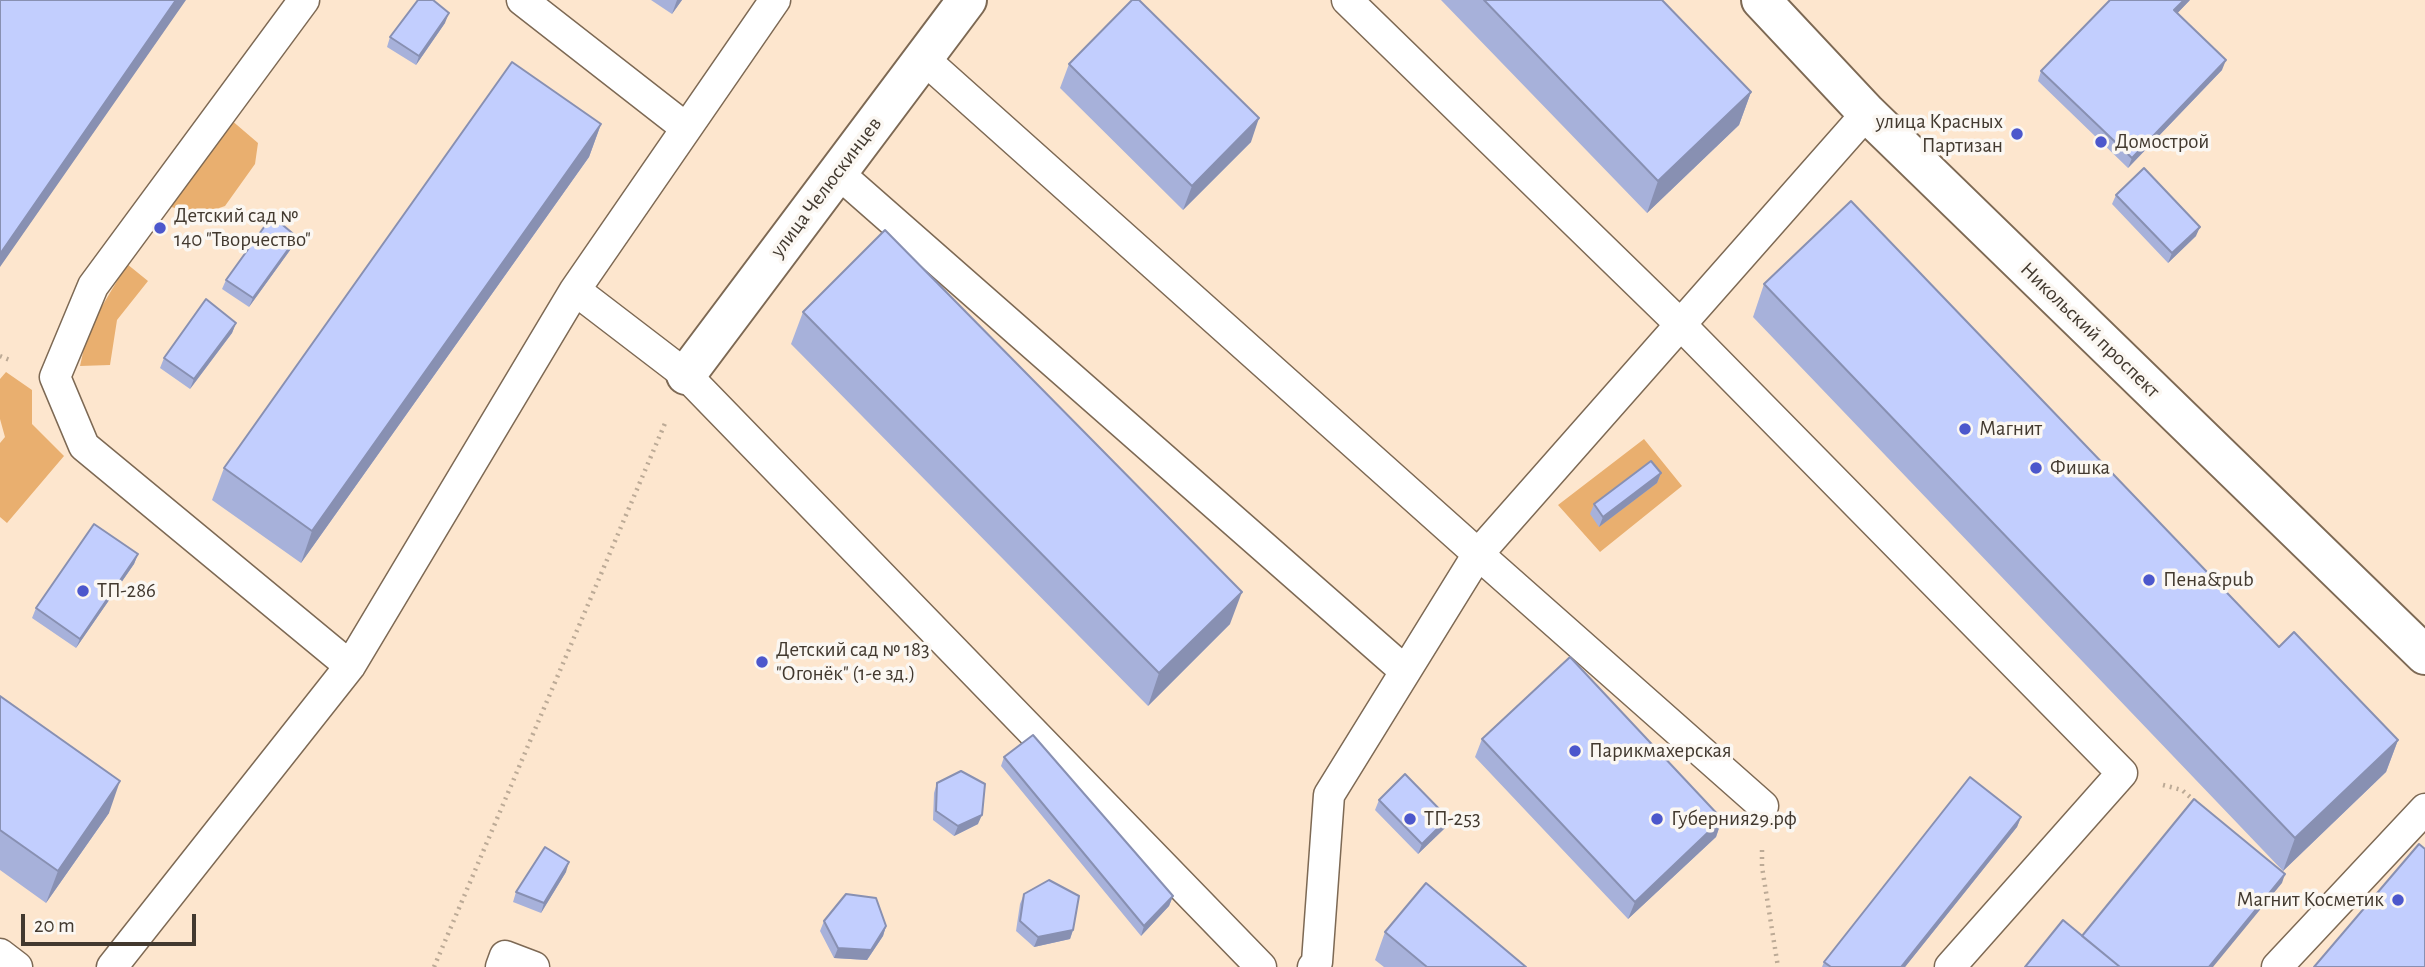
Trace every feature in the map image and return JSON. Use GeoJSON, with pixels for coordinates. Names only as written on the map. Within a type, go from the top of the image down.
{"type":"FeatureCollection","features":[{"type":"Feature","properties":{"kind":"main road","name":"улица Челюскинцев"},"geometry":{"type":"LineString","coordinates":[[686,375],[967,0]]}},
{"type":"Feature","properties":{"kind":"main road","name":"Никольский проспект"},"geometry":{"type":"LineString","coordinates":[[1761,0],[1867,113],[2425,655]]}},
{"type":"Feature","properties":{"kind":"lane"},"geometry":{"type":"LineString","coordinates":[[304,0],[93,286],[55,377],[85,446],[350,666]]}},
{"type":"Feature","properties":{"kind":"lane"},"geometry":{"type":"LineString","coordinates":[[522,0],[686,128]]}},
{"type":"Feature","properties":{"kind":"lane"},"geometry":{"type":"LineString","coordinates":[[112,967],[350,666],[575,290],[775,0]]}},
{"type":"Feature","properties":{"kind":"lane"},"geometry":{"type":"LineString","coordinates":[[1348,0],[1680,324],[2122,773],[1950,967]]}},
{"type":"Feature","properties":{"kind":"lane"},"geometry":{"type":"LineString","coordinates":[[924,59],[1763,806]]}},
{"type":"Feature","properties":{"kind":"lane"},"geometry":{"type":"LineString","coordinates":[[1313,967],[1317,962],[1329,795],[1478,554],[1867,113]]}},
{"type":"Feature","properties":{"kind":"lane"},"geometry":{"type":"LineString","coordinates":[[837,172],[1405,671]]}},
{"type":"Feature","properties":{"kind":"lane"},"geometry":{"type":"LineString","coordinates":[[575,290],[686,375],[1261,967]]}},
{"type":"Feature","properties":{"kind":"lane"},"geometry":{"type":"LineString","coordinates":[[2277,967],[2425,809]]}},
{"type":"Feature","properties":{"kind":"lane"},"geometry":{"type":"LineString","coordinates":[[0,954],[18,967]]}},
{"type":"Feature","properties":{"kind":"lane"},"geometry":{"type":"LineString","coordinates":[[501,967],[505,956],[534,967]]}},
{"type":"Feature","properties":{"kind":"path"},"geometry":{"type":"LineString","coordinates":[[434,967],[686,375]]}},
{"type":"Feature","properties":{"kind":"path"},"geometry":{"type":"LineString","coordinates":[[2122,773],[2182,790],[2203,808]]}},
{"type":"Feature","properties":{"kind":"path"},"geometry":{"type":"LineString","coordinates":[[1763,806],[1762,867],[1778,967]]}},
{"type":"Feature","properties":{"kind":"shaded area"},"geometry":{"type":"Polygon","coordinates":[[[230,119],[258,143],[255,164],[225,206],[199,215],[168,206],[230,119]]]}},
{"type":"Feature","properties":{"kind":"shaded area"},"geometry":{"type":"Polygon","coordinates":[[[127,264],[148,281],[117,320],[110,365],[80,366],[88,330],[127,264]]]}},
{"type":"Feature","properties":{"kind":"shaded area"},"geometry":{"type":"Polygon","coordinates":[[[6,372],[32,390],[32,424],[64,456],[7,523],[0,517],[0,443],[5,437],[0,419],[0,379],[6,372]]]}},
{"type":"Feature","properties":{"kind":"shaded area"},"geometry":{"type":"Polygon","coordinates":[[[1644,439],[1682,486],[1600,552],[1558,505],[1644,439]]]}},
{"type":"Feature","properties":{"kind":"building"},"geometry":{"type":"Polygon","coordinates":[[[0,0],[176,0],[0,254],[0,0]]]}},
{"type":"Feature","properties":{"kind":"building"},"geometry":{"type":"Polygon","coordinates":[[[418,0],[433,0],[449,13],[419,56],[390,37],[418,0]]]}},
{"type":"Feature","properties":{"kind":"building"},"geometry":{"type":"Polygon","coordinates":[[[1132,0],[1139,0],[1259,118],[1192,186],[1069,64],[1132,0]]]}},
{"type":"Feature","properties":{"kind":"building"},"geometry":{"type":"Polygon","coordinates":[[[1484,0],[1662,0],[1751,92],[1658,181],[1484,0]]]}},
{"type":"Feature","properties":{"kind":"building"},"geometry":{"type":"Polygon","coordinates":[[[2110,0],[2184,0],[2174,10],[2226,60],[2132,158],[2041,71],[2110,0]]]}},
{"type":"Feature","properties":{"kind":"building"},"geometry":{"type":"Polygon","coordinates":[[[512,62],[601,124],[312,531],[224,468],[512,62]]]}},
{"type":"Feature","properties":{"kind":"building"},"geometry":{"type":"Polygon","coordinates":[[[2144,168],[2200,227],[2172,253],[2116,195],[2144,168]]]}},
{"type":"Feature","properties":{"kind":"building"},"geometry":{"type":"Polygon","coordinates":[[[1851,201],[2279,647],[2294,632],[2398,740],[2295,838],[1764,284],[1851,201]]]}},
{"type":"Feature","properties":{"kind":"building"},"geometry":{"type":"Polygon","coordinates":[[[272,216],[297,237],[253,298],[226,280],[272,216]]]}},
{"type":"Feature","properties":{"kind":"building"},"geometry":{"type":"Polygon","coordinates":[[[885,230],[1242,592],[1159,673],[803,312],[885,230]]]}},
{"type":"Feature","properties":{"kind":"building"},"geometry":{"type":"Polygon","coordinates":[[[206,299],[236,323],[194,379],[164,358],[206,299]]]}},
{"type":"Feature","properties":{"kind":"building"},"geometry":{"type":"Polygon","coordinates":[[[1651,461],[1661,473],[1603,517],[1594,504],[1651,461]]]}},
{"type":"Feature","properties":{"kind":"building","name":"ТП-286"},"geometry":{"type":"Polygon","coordinates":[[[94,524],[138,554],[80,639],[36,608],[94,524]]]}},
{"type":"Feature","properties":{"kind":"building"},"geometry":{"type":"Polygon","coordinates":[[[1570,657],[1722,819],[1635,902],[1482,739],[1570,657]]]}},
{"type":"Feature","properties":{"kind":"building"},"geometry":{"type":"Polygon","coordinates":[[[0,696],[120,781],[58,871],[0,830],[0,696]]]}},
{"type":"Feature","properties":{"kind":"building"},"geometry":{"type":"Polygon","coordinates":[[[1033,735],[1173,896],[1144,926],[1004,757],[1033,735]]]}},
{"type":"Feature","properties":{"kind":"building"},"geometry":{"type":"Polygon","coordinates":[[[961,771],[985,784],[982,815],[958,826],[936,811],[937,783],[961,771]]]}},
{"type":"Feature","properties":{"kind":"building","name":"ТП-253"},"geometry":{"type":"Polygon","coordinates":[[[1405,774],[1448,818],[1422,844],[1379,800],[1405,774]]]}},
{"type":"Feature","properties":{"kind":"building"},"geometry":{"type":"Polygon","coordinates":[[[1970,777],[2021,817],[1901,967],[1831,967],[1824,962],[1970,777]]]}},
{"type":"Feature","properties":{"kind":"building"},"geometry":{"type":"Polygon","coordinates":[[[2194,799],[2285,874],[2209,967],[2120,967],[2082,936],[2194,799]]]}},
{"type":"Feature","properties":{"kind":"building"},"geometry":{"type":"Polygon","coordinates":[[[2419,844],[2425,849],[2425,967],[2314,967],[2419,844]]]}},
{"type":"Feature","properties":{"kind":"building"},"geometry":{"type":"Polygon","coordinates":[[[545,847],[569,862],[544,903],[516,892],[545,847]]]}},
{"type":"Feature","properties":{"kind":"building"},"geometry":{"type":"Polygon","coordinates":[[[1049,880],[1079,896],[1073,930],[1038,937],[1020,921],[1024,894],[1049,880]]]}},
{"type":"Feature","properties":{"kind":"building"},"geometry":{"type":"Polygon","coordinates":[[[1426,883],[1526,967],[1427,967],[1385,932],[1426,883]]]}},
{"type":"Feature","properties":{"kind":"building"},"geometry":{"type":"Polygon","coordinates":[[[846,894],[876,898],[886,926],[871,950],[838,948],[824,921],[846,894]]]}},
{"type":"Feature","properties":{"kind":"building"},"geometry":{"type":"Polygon","coordinates":[[[2063,920],[2120,967],[2025,967],[2063,920]]]}},
{"type":"Feature","properties":{"kind":"place","name":"улица Красных Партизан"},"geometry":{"type":"Point","coordinates":[2017,134]}},
{"type":"Feature","properties":{"kind":"place","name":"Домострой"},"geometry":{"type":"Point","coordinates":[2101,142]}},
{"type":"Feature","properties":{"kind":"place","name":"Детский сад № 140 \"Творчество\""},"geometry":{"type":"Point","coordinates":[160,228]}},
{"type":"Feature","properties":{"kind":"place","name":"Магнит"},"geometry":{"type":"Point","coordinates":[1965,429]}},
{"type":"Feature","properties":{"kind":"place","name":"Фишка"},"geometry":{"type":"Point","coordinates":[2036,468]}},
{"type":"Feature","properties":{"kind":"place","name":"Пена&pub"},"geometry":{"type":"Point","coordinates":[2149,580]}},
{"type":"Feature","properties":{"kind":"place","name":"ТП-286"},"geometry":{"type":"Point","coordinates":[83,591]}},
{"type":"Feature","properties":{"kind":"place","name":"Детский сад № 183 \"Огонёк\" (1-е зд.)"},"geometry":{"type":"Point","coordinates":[762,662]}},
{"type":"Feature","properties":{"kind":"place","name":"Парикмахерская"},"geometry":{"type":"Point","coordinates":[1575,751]}},
{"type":"Feature","properties":{"kind":"place","name":"ТП-253"},"geometry":{"type":"Point","coordinates":[1410,819]}},
{"type":"Feature","properties":{"kind":"place","name":"Губерния29.рф"},"geometry":{"type":"Point","coordinates":[1657,819]}},
{"type":"Feature","properties":{"kind":"place","name":"Магнит Косметик"},"geometry":{"type":"Point","coordinates":[2398,900]}}]}
